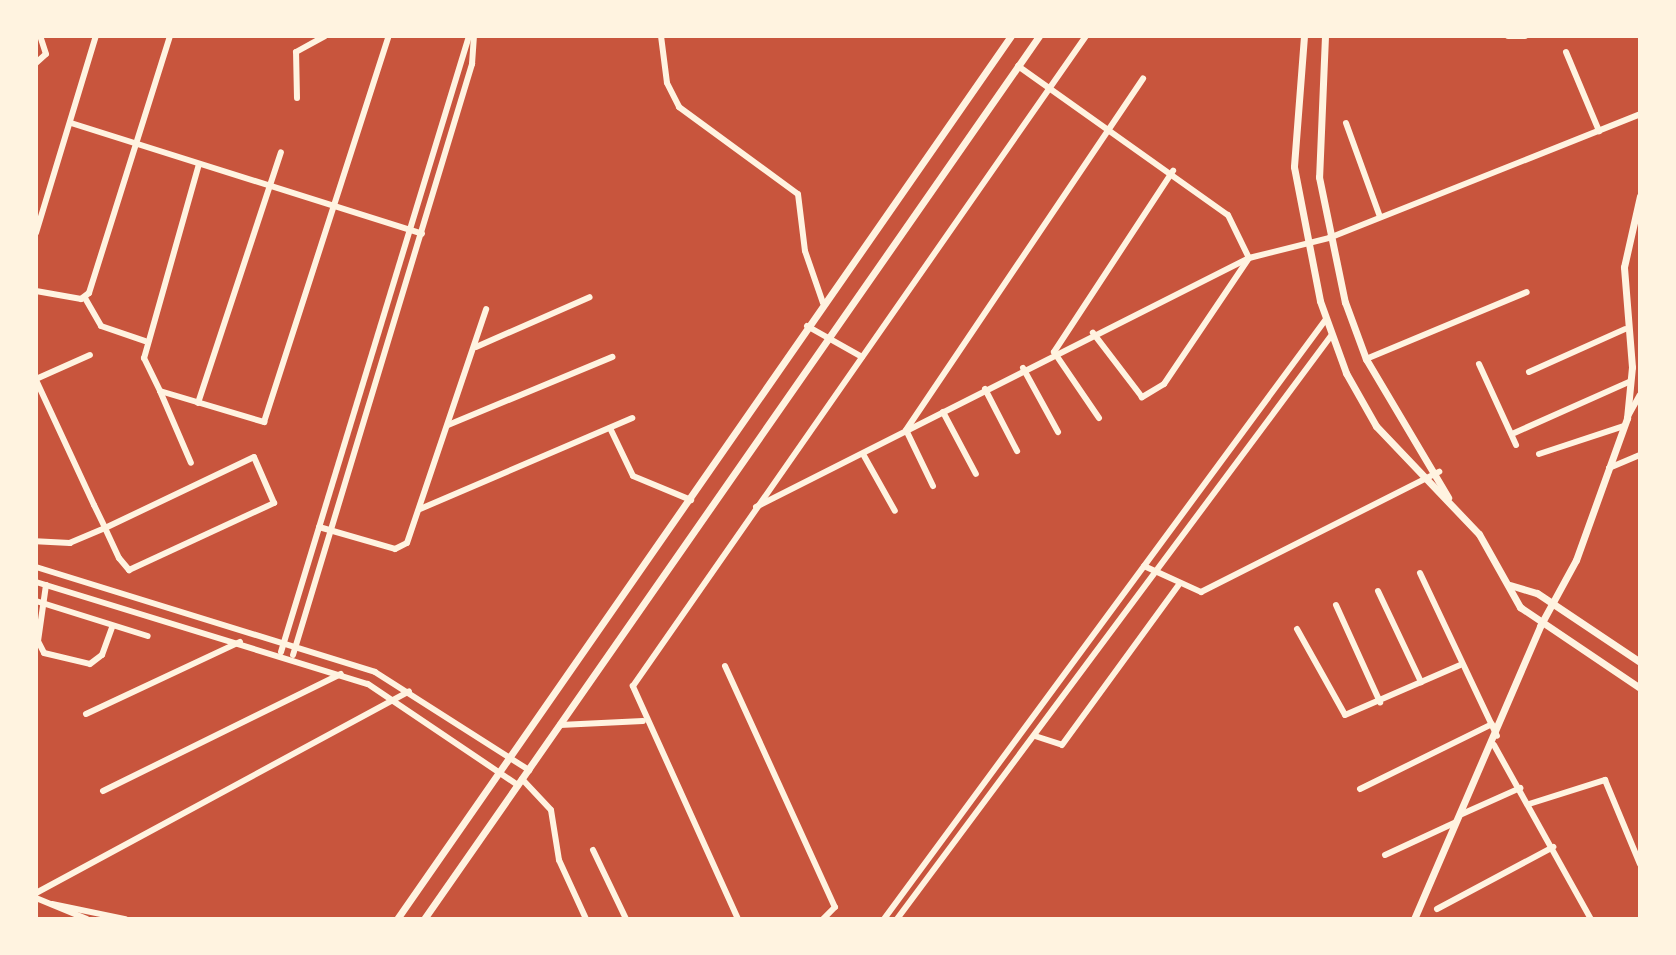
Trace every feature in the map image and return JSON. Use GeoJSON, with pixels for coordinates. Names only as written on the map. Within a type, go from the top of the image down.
{"type":"FeatureCollection","features":[{"type":"Feature","properties":{"kind":"street"},"geometry":{"type":"LineString","coordinates":[[36,63],[46,54],[40,36]]}},
{"type":"Feature","properties":{"kind":"street"},"geometry":{"type":"LineString","coordinates":[[36,233],[40,205],[71,123],[96,36]]}},
{"type":"Feature","properties":{"kind":"street"},"geometry":{"type":"LineString","coordinates":[[145,341],[101,326],[85,298],[170,36]]}},
{"type":"Feature","properties":{"kind":"street"},"geometry":{"type":"LineString","coordinates":[[297,98],[296,52],[325,36]]}},
{"type":"Feature","properties":{"kind":"street"},"geometry":{"type":"LineString","coordinates":[[160,391],[269,419],[389,36]]}},
{"type":"Feature","properties":{"kind":"street"},"geometry":{"type":"LineString","coordinates":[[661,36],[667,83],[679,107],[798,194],[805,251],[823,303]]}},
{"type":"Feature","properties":{"kind":"street"},"geometry":{"type":"LineString","coordinates":[[397,919],[1011,36]]}},
{"type":"Feature","properties":{"kind":"street"},"geometry":{"type":"LineString","coordinates":[[424,919],[1039,36]]}},
{"type":"Feature","properties":{"kind":"street"},"geometry":{"type":"LineString","coordinates":[[738,919],[643,721],[633,686],[1086,36]]}},
{"type":"Feature","properties":{"kind":"street"},"geometry":{"type":"LineString","coordinates":[[1304,36],[1294,167],[1308,245],[1331,336],[1376,426],[1423,481],[1448,497]]}},
{"type":"Feature","properties":{"kind":"street"},"geometry":{"type":"LineString","coordinates":[[1325,36],[1316,134],[1329,238],[1366,359],[1439,472],[1448,497],[1540,626],[1640,688]]}},
{"type":"Feature","properties":{"kind":"street"},"geometry":{"type":"LineString","coordinates":[[1508,36],[1525,36]]}},
{"type":"Feature","properties":{"kind":"street"},"geometry":{"type":"LineString","coordinates":[[281,652],[426,173],[470,39]]}},
{"type":"Feature","properties":{"kind":"street"},"geometry":{"type":"LineString","coordinates":[[293,655],[472,64],[470,39]]}},
{"type":"Feature","properties":{"kind":"street"},"geometry":{"type":"LineString","coordinates":[[1566,52],[1599,131]]}},
{"type":"Feature","properties":{"kind":"street"},"geometry":{"type":"LineString","coordinates":[[1018,66],[1173,171],[1228,215],[1249,258]]}},
{"type":"Feature","properties":{"kind":"street"},"geometry":{"type":"LineString","coordinates":[[906,430],[1143,79]]}},
{"type":"Feature","properties":{"kind":"street"},"geometry":{"type":"LineString","coordinates":[[756,507],[1054,352],[1249,258],[1329,238],[1640,114]]}},
{"type":"Feature","properties":{"kind":"street"},"geometry":{"type":"LineString","coordinates":[[71,123],[422,234]]}},
{"type":"Feature","properties":{"kind":"street"},"geometry":{"type":"LineString","coordinates":[[1346,123],[1380,217]]}},
{"type":"Feature","properties":{"kind":"street"},"geometry":{"type":"LineString","coordinates":[[198,403],[281,152]]}},
{"type":"Feature","properties":{"kind":"street"},"geometry":{"type":"LineString","coordinates":[[191,463],[146,365],[145,341],[199,164]]}},
{"type":"Feature","properties":{"kind":"street"},"geometry":{"type":"LineString","coordinates":[[1054,352],[1173,171]]}},
{"type":"Feature","properties":{"kind":"street"},"geometry":{"type":"LineString","coordinates":[[426,173],[438,175]]}},
{"type":"Feature","properties":{"kind":"street"},"geometry":{"type":"LineString","coordinates":[[1626,422],[1631,381],[1625,329],[1624,267],[1640,196]]}},
{"type":"Feature","properties":{"kind":"street"},"geometry":{"type":"LineString","coordinates":[[1093,333],[1142,397],[1164,384],[1249,258]]}},
{"type":"Feature","properties":{"kind":"street"},"geometry":{"type":"LineString","coordinates":[[36,291],[85,298]]}},
{"type":"Feature","properties":{"kind":"street"},"geometry":{"type":"LineString","coordinates":[[1366,359],[1527,292]]}},
{"type":"Feature","properties":{"kind":"street"},"geometry":{"type":"LineString","coordinates":[[476,347],[590,297]]}},
{"type":"Feature","properties":{"kind":"street"},"geometry":{"type":"LineString","coordinates":[[319,527],[398,548],[420,509],[476,347],[486,309]]}},
{"type":"Feature","properties":{"kind":"street"},"geometry":{"type":"LineString","coordinates":[[884,919],[1326,319]]}},
{"type":"Feature","properties":{"kind":"street"},"geometry":{"type":"LineString","coordinates":[[807,326],[862,357]]}},
{"type":"Feature","properties":{"kind":"street"},"geometry":{"type":"LineString","coordinates":[[1529,372],[1625,329]]}},
{"type":"Feature","properties":{"kind":"street"},"geometry":{"type":"LineString","coordinates":[[897,919],[1331,336]]}},
{"type":"Feature","properties":{"kind":"street"},"geometry":{"type":"LineString","coordinates":[[1054,352],[1099,418]]}},
{"type":"Feature","properties":{"kind":"street"},"geometry":{"type":"LineString","coordinates":[[36,541],[62,545],[105,528],[254,457],[274,503],[134,571],[105,528],[36,380],[90,355]]}},
{"type":"Feature","properties":{"kind":"street"},"geometry":{"type":"LineString","coordinates":[[448,425],[612,357]]}},
{"type":"Feature","properties":{"kind":"street"},"geometry":{"type":"LineString","coordinates":[[1479,364],[1516,445]]}},
{"type":"Feature","properties":{"kind":"street"},"geometry":{"type":"LineString","coordinates":[[1023,368],[1058,432]]}},
{"type":"Feature","properties":{"kind":"street"},"geometry":{"type":"LineString","coordinates":[[1512,434],[1631,381]]}},
{"type":"Feature","properties":{"kind":"street"},"geometry":{"type":"LineString","coordinates":[[985,389],[1017,451]]}},
{"type":"Feature","properties":{"kind":"street"},"geometry":{"type":"LineString","coordinates":[[1414,919],[1494,745],[1540,626],[1552,605],[1626,422],[1640,395]]}},
{"type":"Feature","properties":{"kind":"street"},"geometry":{"type":"LineString","coordinates":[[943,412],[976,474]]}},
{"type":"Feature","properties":{"kind":"street"},"geometry":{"type":"LineString","coordinates":[[420,509],[632,418]]}},
{"type":"Feature","properties":{"kind":"street"},"geometry":{"type":"LineString","coordinates":[[1539,454],[1626,422]]}},
{"type":"Feature","properties":{"kind":"street"},"geometry":{"type":"LineString","coordinates":[[610,428],[633,476],[691,500]]}},
{"type":"Feature","properties":{"kind":"street"},"geometry":{"type":"LineString","coordinates":[[906,430],[933,486]]}},
{"type":"Feature","properties":{"kind":"street"},"geometry":{"type":"LineString","coordinates":[[863,454],[895,511]]}},
{"type":"Feature","properties":{"kind":"street"},"geometry":{"type":"LineString","coordinates":[[1609,468],[1640,455]]}},
{"type":"Feature","properties":{"kind":"street"},"geometry":{"type":"LineString","coordinates":[[1144,566],[1178,586],[1201,592],[1439,472]]}},
{"type":"Feature","properties":{"kind":"street"},"geometry":{"type":"LineString","coordinates":[[36,567],[295,645],[409,691],[529,770]]}},
{"type":"Feature","properties":{"kind":"street"},"geometry":{"type":"LineString","coordinates":[[1420,573],[1460,665],[1497,736]]}},
{"type":"Feature","properties":{"kind":"street"},"geometry":{"type":"LineString","coordinates":[[36,582],[293,655],[397,698],[520,782],[551,810],[559,860],[586,919]]}},
{"type":"Feature","properties":{"kind":"street"},"geometry":{"type":"LineString","coordinates":[[46,585],[40,602],[38,641],[51,656],[96,662],[112,627]]}},
{"type":"Feature","properties":{"kind":"street"},"geometry":{"type":"LineString","coordinates":[[1510,585],[1552,605],[1640,662]]}},
{"type":"Feature","properties":{"kind":"street"},"geometry":{"type":"LineString","coordinates":[[1035,736],[1062,745],[1178,586]]}},
{"type":"Feature","properties":{"kind":"street"},"geometry":{"type":"LineString","coordinates":[[1378,591],[1421,682]]}},
{"type":"Feature","properties":{"kind":"street"},"geometry":{"type":"LineString","coordinates":[[40,602],[148,636]]}},
{"type":"Feature","properties":{"kind":"street"},"geometry":{"type":"LineString","coordinates":[[1336,605],[1380,702]]}},
{"type":"Feature","properties":{"kind":"street"},"geometry":{"type":"LineString","coordinates":[[1297,629],[1338,712],[1380,702],[1460,665]]}},
{"type":"Feature","properties":{"kind":"street"},"geometry":{"type":"LineString","coordinates":[[86,714],[240,642]]}},
{"type":"Feature","properties":{"kind":"street"},"geometry":{"type":"LineString","coordinates":[[725,666],[836,912],[845,919]]}},
{"type":"Feature","properties":{"kind":"street"},"geometry":{"type":"LineString","coordinates":[[103,791],[341,674]]}},
{"type":"Feature","properties":{"kind":"street"},"geometry":{"type":"LineString","coordinates":[[36,895],[409,691]]}},
{"type":"Feature","properties":{"kind":"street"},"geometry":{"type":"LineString","coordinates":[[560,725],[643,721]]}},
{"type":"Feature","properties":{"kind":"street"},"geometry":{"type":"LineString","coordinates":[[1360,789],[1492,724]]}},
{"type":"Feature","properties":{"kind":"street"},"geometry":{"type":"LineString","coordinates":[[1019,735],[1030,743]]}},
{"type":"Feature","properties":{"kind":"street"},"geometry":{"type":"LineString","coordinates":[[1494,745],[1589,917],[1579,919]]}},
{"type":"Feature","properties":{"kind":"street"},"geometry":{"type":"LineString","coordinates":[[1529,804],[1605,780],[1640,864]]}},
{"type":"Feature","properties":{"kind":"street"},"geometry":{"type":"LineString","coordinates":[[1385,855],[1520,788]]}},
{"type":"Feature","properties":{"kind":"street"},"geometry":{"type":"LineString","coordinates":[[1437,909],[1553,847]]}},
{"type":"Feature","properties":{"kind":"street"},"geometry":{"type":"LineString","coordinates":[[593,850],[626,919]]}},
{"type":"Feature","properties":{"kind":"street"},"geometry":{"type":"LineString","coordinates":[[36,895],[87,919]]}},
{"type":"Feature","properties":{"kind":"street"},"geometry":{"type":"LineString","coordinates":[[52,904],[125,919]]}},
{"type":"Feature","properties":{"kind":"street"},"geometry":{"type":"LineString","coordinates":[[823,919],[836,912]]}}]}
